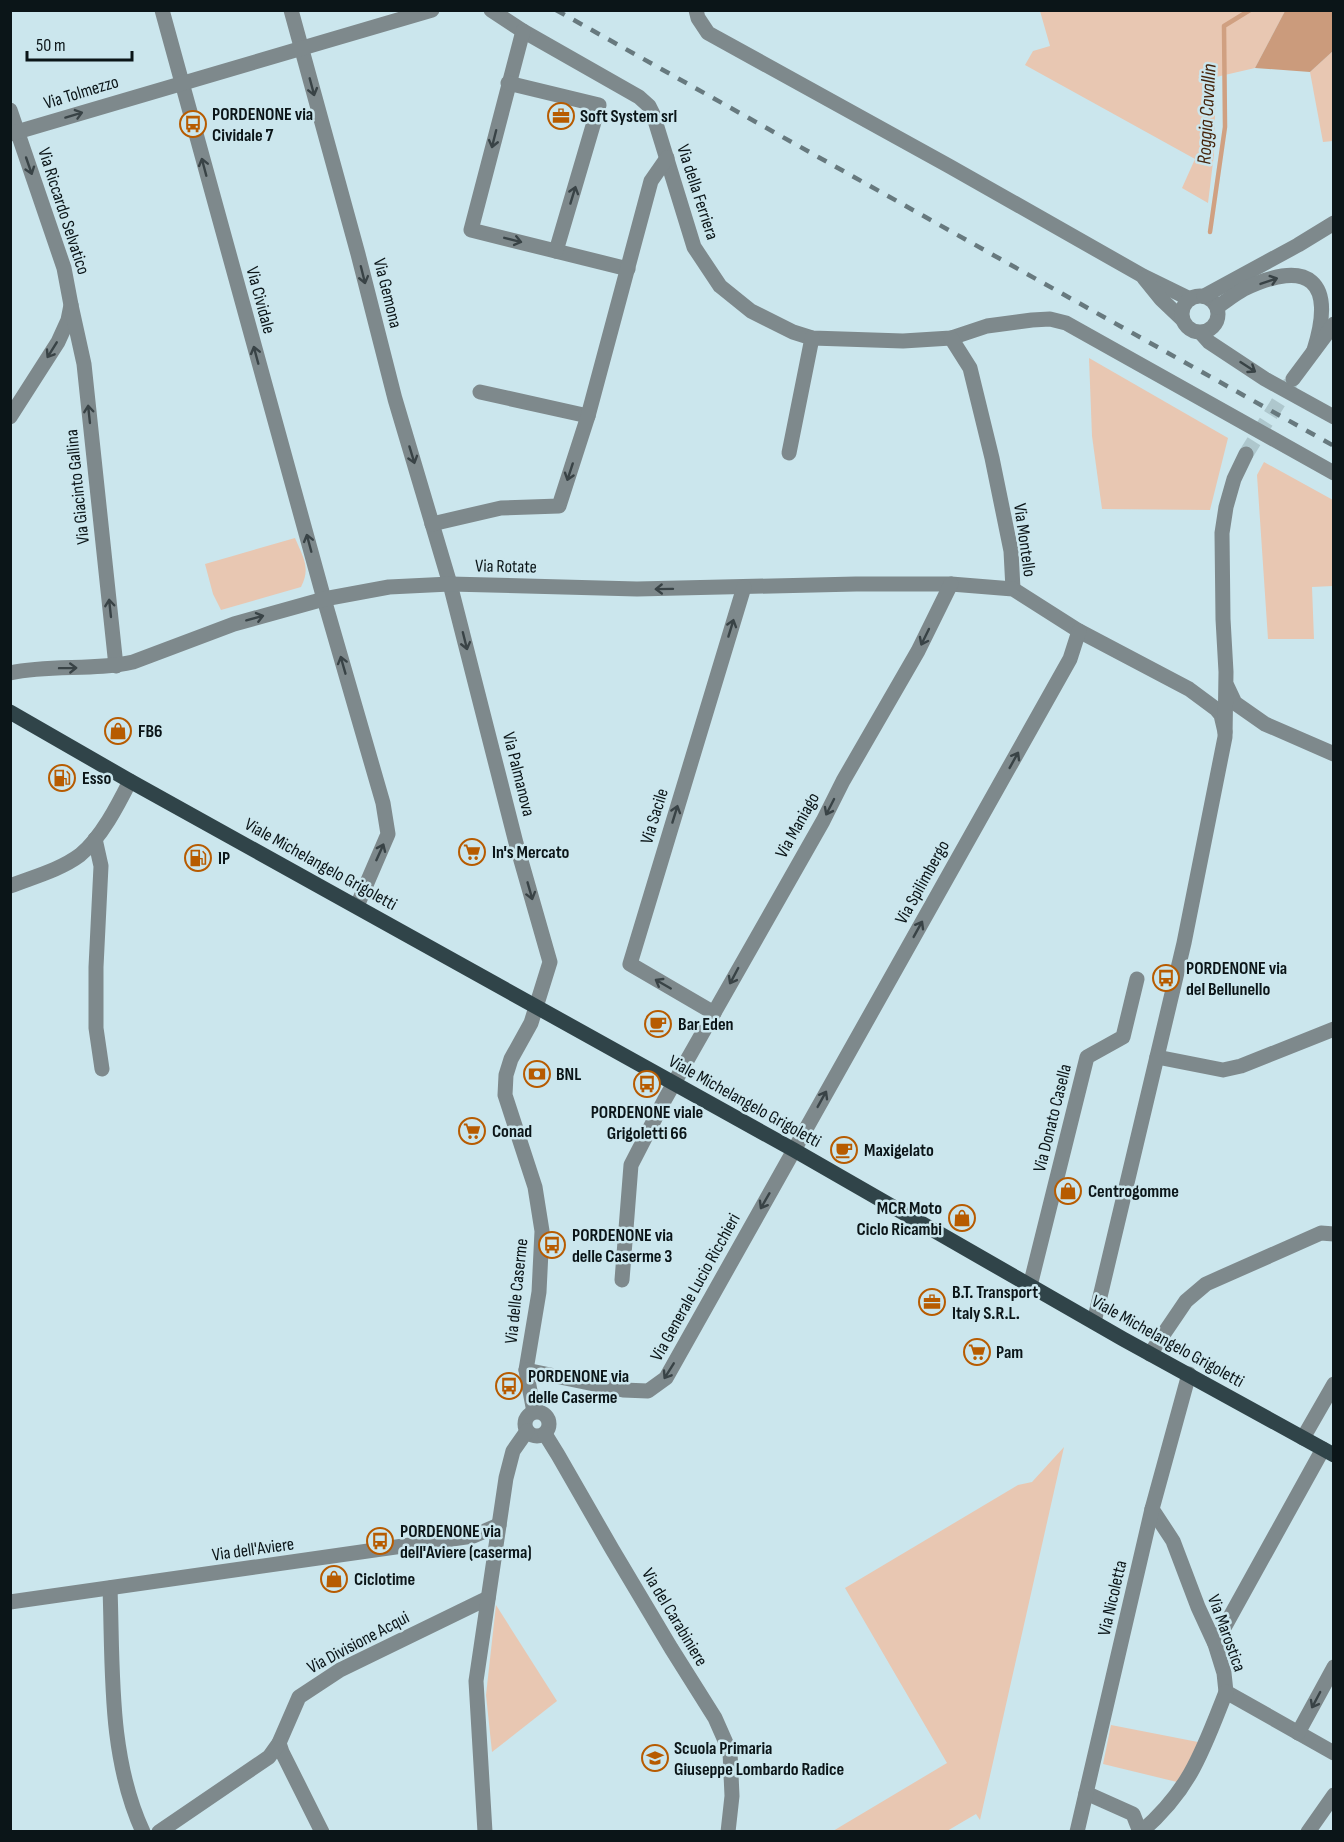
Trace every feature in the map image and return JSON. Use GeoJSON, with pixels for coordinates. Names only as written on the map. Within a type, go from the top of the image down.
{"type":"FeatureCollection","features":[{"type":"Feature","properties":{"kind":"main road","name":"Viale Michelangelo Grigoletti"},"geometry":{"type":"LineString","coordinates":[[10,712],[794,1150],[1150,1354],[1328,1452]]}},
{"type":"Feature","properties":{"kind":"street","name":"Via Cividale"},"geometry":{"type":"LineString","coordinates":[[162,10],[324,599],[383,803],[388,834],[357,906]]}},
{"type":"Feature","properties":{"kind":"street","name":"Via Gemona"},"geometry":{"type":"LineString","coordinates":[[291,10],[395,399],[450,584]]}},
{"type":"Feature","properties":{"kind":"street","name":"Via Tolmezzo"},"geometry":{"type":"LineString","coordinates":[[14,133],[432,10]]}},
{"type":"Feature","properties":{"kind":"street","name":"Via della Ferriera"},"geometry":{"type":"LineString","coordinates":[[491,10],[649,106],[694,247],[720,286],[751,311],[793,332],[812,338],[903,341],[951,338],[987,326],[1032,320],[1050,319],[1066,323],[1334,473]]}},
{"type":"Feature","properties":{"kind":"street"},"geometry":{"type":"LineString","coordinates":[[696,10],[698,18],[708,33],[1143,276],[1214,302],[1218,313],[1215,324],[1206,332],[1201,333],[1186,327],[1181,318],[1155,292],[1143,276]]}},
{"type":"Feature","properties":{"kind":"street"},"geometry":{"type":"LineString","coordinates":[[523,31],[471,230],[628,269]]}},
{"type":"Feature","properties":{"kind":"street"},"geometry":{"type":"LineString","coordinates":[[508,82],[599,105],[556,251]]}},
{"type":"Feature","properties":{"kind":"street","name":"Via Riccardo Selvatico"},"geometry":{"type":"LineString","coordinates":[[10,110],[14,133],[64,268],[71,305],[68,320],[58,342],[10,417]]}},
{"type":"Feature","properties":{"kind":"street"},"geometry":{"type":"LineString","coordinates":[[432,524],[501,508],[559,506],[588,417],[651,181],[667,158]]}},
{"type":"Feature","properties":{"kind":"street"},"geometry":{"type":"LineString","coordinates":[[1181,318],[1183,307],[1197,297],[1298,245],[1334,223]]}},
{"type":"Feature","properties":{"kind":"street"},"geometry":{"type":"LineString","coordinates":[[1217,307],[1244,290],[1288,275],[1300,275],[1317,286],[1322,299],[1322,315],[1316,343]]}},
{"type":"Feature","properties":{"kind":"street","name":"Via Giacinto Gallina"},"geometry":{"type":"LineString","coordinates":[[71,305],[84,364],[116,666]]}},
{"type":"Feature","properties":{"kind":"street"},"geometry":{"type":"LineString","coordinates":[[1293,379],[1316,343],[1334,307]]}},
{"type":"Feature","properties":{"kind":"street"},"geometry":{"type":"LineString","coordinates":[[1316,343],[1334,324]]}},
{"type":"Feature","properties":{"kind":"street"},"geometry":{"type":"LineString","coordinates":[[1201,333],[1209,342],[1265,379],[1334,417]]}},
{"type":"Feature","properties":{"kind":"street"},"geometry":{"type":"LineString","coordinates":[[789,453],[812,338]]}},
{"type":"Feature","properties":{"kind":"street","name":"Via Montello"},"geometry":{"type":"LineString","coordinates":[[951,338],[970,368],[992,458],[1011,551],[1012,590],[1079,631],[1189,689],[1216,709],[1221,715],[1225,732]]}},
{"type":"Feature","properties":{"kind":"street"},"geometry":{"type":"LineString","coordinates":[[480,392],[588,417]]}},
{"type":"Feature","properties":{"kind":"street"},"geometry":{"type":"LineString","coordinates":[[1094,1322],[1184,943],[1225,732],[1222,533],[1234,479],[1246,454]]}},
{"type":"Feature","properties":{"kind":"street","name":"Via Rotate"},"geometry":{"type":"LineString","coordinates":[[10,673],[32,669],[116,666],[133,662],[234,624],[324,599],[389,587],[450,584],[637,589],[951,584],[1012,590]]}},
{"type":"Feature","properties":{"kind":"street","name":"Via Palmanova"},"geometry":{"type":"LineString","coordinates":[[450,584],[516,843],[550,962],[537,1007]]}},
{"type":"Feature","properties":{"kind":"street","name":"Via Maniago"},"geometry":{"type":"LineString","coordinates":[[622,1280],[631,1165],[665,1099],[918,651],[951,584]]}},
{"type":"Feature","properties":{"kind":"street","name":"Via Sacile"},"geometry":{"type":"LineString","coordinates":[[714,1013],[630,964],[744,587]]}},
{"type":"Feature","properties":{"kind":"street","name":"Via Spilimbergo"},"geometry":{"type":"LineString","coordinates":[[794,1150],[1070,659],[1079,631]]}},
{"type":"Feature","properties":{"kind":"street"},"geometry":{"type":"LineString","coordinates":[[1189,689],[1204,690],[1219,685],[1225,680]]}},
{"type":"Feature","properties":{"kind":"street"},"geometry":{"type":"LineString","coordinates":[[1225,680],[1235,703],[1265,724],[1334,754]]}},
{"type":"Feature","properties":{"kind":"street"},"geometry":{"type":"LineString","coordinates":[[1225,732],[1234,724],[1242,721],[1265,724]]}},
{"type":"Feature","properties":{"kind":"street"},"geometry":{"type":"LineString","coordinates":[[10,886],[60,866],[80,855],[116,808],[130,781]]}},
{"type":"Feature","properties":{"kind":"street"},"geometry":{"type":"LineString","coordinates":[[95,838],[101,866],[96,967],[96,1028],[102,1069]]}},
{"type":"Feature","properties":{"kind":"street","name":"Via Donato Casella"},"geometry":{"type":"LineString","coordinates":[[1030,1286],[1088,1057],[1123,1036],[1137,979]]}},
{"type":"Feature","properties":{"kind":"street","name":"Via delle Caserme"},"geometry":{"type":"LineString","coordinates":[[537,1007],[506,1075],[505,1095],[535,1187],[542,1231],[539,1292],[526,1370],[534,1412],[542,1412],[548,1417],[549,1428],[545,1434]]}},
{"type":"Feature","properties":{"kind":"street"},"geometry":{"type":"LineString","coordinates":[[1157,1057],[1223,1070],[1241,1066],[1334,1029]]}},
{"type":"Feature","properties":{"kind":"street","name":"Via Generale Lucio Ricchieri"},"geometry":{"type":"LineString","coordinates":[[526,1370],[623,1390],[648,1391],[666,1378],[794,1150]]}},
{"type":"Feature","properties":{"kind":"street"},"geometry":{"type":"LineString","coordinates":[[1150,1354],[1186,1301],[1206,1284],[1321,1233],[1334,1234]]}},
{"type":"Feature","properties":{"kind":"street","name":"Via Nicoletta"},"geometry":{"type":"LineString","coordinates":[[1077,1832],[1152,1509],[1189,1374]]}},
{"type":"Feature","properties":{"kind":"street"},"geometry":{"type":"LineString","coordinates":[[1303,1438],[1334,1384]]}},
{"type":"Feature","properties":{"kind":"street"},"geometry":{"type":"LineString","coordinates":[[534,1412],[525,1420],[527,1431],[533,1436],[545,1434]]}},
{"type":"Feature","properties":{"kind":"street"},"geometry":{"type":"LineString","coordinates":[[485,1832],[476,1681],[506,1478],[513,1451],[527,1431]]}},
{"type":"Feature","properties":{"kind":"street","name":"Via del Carabiniere"},"geometry":{"type":"LineString","coordinates":[[545,1434],[612,1550],[715,1718],[730,1752],[732,1796],[728,1832]]}},
{"type":"Feature","properties":{"kind":"street"},"geometry":{"type":"LineString","coordinates":[[1215,1644],[1328,1452]]}},
{"type":"Feature","properties":{"kind":"street","name":"Via Marostica"},"geometry":{"type":"LineString","coordinates":[[1152,1509],[1173,1541],[1215,1644],[1224,1673],[1226,1692],[1334,1753]]}},
{"type":"Feature","properties":{"kind":"street","name":"Via dell'Aviere"},"geometry":{"type":"LineString","coordinates":[[10,1602],[473,1536],[499,1525]]}},
{"type":"Feature","properties":{"kind":"street"},"geometry":{"type":"LineString","coordinates":[[110,1588],[117,1743],[135,1814],[143,1832]]}},
{"type":"Feature","properties":{"kind":"street","name":"Via Divisione Acqui"},"geometry":{"type":"LineString","coordinates":[[159,1832],[269,1757],[279,1743],[299,1697],[340,1670],[488,1598]]}},
{"type":"Feature","properties":{"kind":"street"},"geometry":{"type":"LineString","coordinates":[[1298,1733],[1334,1667]]}},
{"type":"Feature","properties":{"kind":"street"},"geometry":{"type":"LineString","coordinates":[[1086,1793],[1133,1814],[1141,1832],[1162,1812],[1186,1783],[1200,1758],[1226,1692]]}},
{"type":"Feature","properties":{"kind":"street"},"geometry":{"type":"LineString","coordinates":[[279,1743],[322,1832]]}},
{"type":"Feature","properties":{"kind":"street"},"geometry":{"type":"LineString","coordinates":[[1308,1832],[1334,1795]]}},
{"type":"Feature","properties":{"kind":"shaded area"},"geometry":{"type":"Polygon","coordinates":[[[1040,11],[1285,11],[1255,68],[1216,77],[1214,154],[1208,203],[1182,188],[1195,159],[1025,65],[1033,51],[1050,46],[1040,11]]]}},
{"type":"Feature","properties":{"kind":"shaded area"},"geometry":{"type":"Polygon","coordinates":[[[1285,11],[1333,11],[1333,51],[1310,72],[1255,68],[1285,11]]]}},
{"type":"Feature","properties":{"kind":"shaded area"},"geometry":{"type":"Polygon","coordinates":[[[1333,51],[1333,141],[1323,142],[1310,72],[1333,51]]]}},
{"type":"Feature","properties":{"kind":"shaded area"},"geometry":{"type":"Polygon","coordinates":[[[1089,358],[1228,438],[1210,510],[1102,509],[1092,436],[1089,358]]]}},
{"type":"Feature","properties":{"kind":"shaded area"},"geometry":{"type":"Polygon","coordinates":[[[1264,462],[1333,500],[1333,586],[1312,587],[1314,639],[1268,639],[1257,475],[1264,462]]]}},
{"type":"Feature","properties":{"kind":"shaded area"},"geometry":{"type":"Polygon","coordinates":[[[295,538],[306,568],[301,587],[221,610],[213,594],[205,564],[295,538]]]}},
{"type":"Feature","properties":{"kind":"shaded area"},"geometry":{"type":"Polygon","coordinates":[[[1064,1447],[980,1820],[976,1814],[947,1831],[833,1831],[947,1763],[845,1588],[1018,1485],[1032,1482],[1064,1447]]]}},
{"type":"Feature","properties":{"kind":"shaded area"},"geometry":{"type":"Polygon","coordinates":[[[496,1605],[557,1701],[492,1752],[486,1695],[496,1605]]]}},
{"type":"Feature","properties":{"kind":"shaded area"},"geometry":{"type":"Polygon","coordinates":[[[1111,1725],[1198,1742],[1192,1758],[1177,1782],[1103,1764],[1111,1725]]]}},
{"type":"Feature","properties":{"kind":"waterway","name":"Roggia Cavallin"},"geometry":{"type":"LineString","coordinates":[[1210,232],[1225,127],[1224,26],[1250,10]]}},
{"type":"Feature","properties":{"kind":"tunnel"},"geometry":{"type":"LineString","coordinates":[[1246,454],[1293,379]]}},
{"type":"Feature","properties":{"kind":"railway"},"geometry":{"type":"LineString","coordinates":[[556,10],[1334,446]]}},
{"type":"Feature","properties":{"kind":"place","name":"Soft System srl"},"geometry":{"type":"Point","coordinates":[561,116]}},
{"type":"Feature","properties":{"kind":"place","name":"PORDENONE via Cividale 7"},"geometry":{"type":"Point","coordinates":[193,124]}},
{"type":"Feature","properties":{"kind":"place","name":"FB6"},"geometry":{"type":"Point","coordinates":[118,731]}},
{"type":"Feature","properties":{"kind":"place","name":"Esso"},"geometry":{"type":"Point","coordinates":[62,778]}},
{"type":"Feature","properties":{"kind":"place","name":"In's Mercato"},"geometry":{"type":"Point","coordinates":[472,852]}},
{"type":"Feature","properties":{"kind":"place","name":"IP"},"geometry":{"type":"Point","coordinates":[198,858]}},
{"type":"Feature","properties":{"kind":"place","name":"PORDENONE via del Bellunello"},"geometry":{"type":"Point","coordinates":[1166,978]}},
{"type":"Feature","properties":{"kind":"place","name":"Bar Eden"},"geometry":{"type":"Point","coordinates":[658,1024]}},
{"type":"Feature","properties":{"kind":"place","name":"BNL"},"geometry":{"type":"Point","coordinates":[537,1074]}},
{"type":"Feature","properties":{"kind":"place","name":"PORDENONE viale Grigoletti 66"},"geometry":{"type":"Point","coordinates":[647,1084]}},
{"type":"Feature","properties":{"kind":"place","name":"Conad"},"geometry":{"type":"Point","coordinates":[472,1131]}},
{"type":"Feature","properties":{"kind":"place","name":"Maxigelato"},"geometry":{"type":"Point","coordinates":[844,1150]}},
{"type":"Feature","properties":{"kind":"place","name":"Centrogomme"},"geometry":{"type":"Point","coordinates":[1068,1191]}},
{"type":"Feature","properties":{"kind":"place","name":"MCR Moto Ciclo Ricambi"},"geometry":{"type":"Point","coordinates":[962,1218]}},
{"type":"Feature","properties":{"kind":"place","name":"PORDENONE via delle Caserme 3"},"geometry":{"type":"Point","coordinates":[552,1245]}},
{"type":"Feature","properties":{"kind":"place","name":"B.T. Transport Italy S.R.L."},"geometry":{"type":"Point","coordinates":[932,1302]}},
{"type":"Feature","properties":{"kind":"place","name":"Pam"},"geometry":{"type":"Point","coordinates":[977,1352]}},
{"type":"Feature","properties":{"kind":"place","name":"PORDENONE via delle Caserme"},"geometry":{"type":"Point","coordinates":[509,1386]}},
{"type":"Feature","properties":{"kind":"place","name":"PORDENONE via dell'Aviere (caserma)"},"geometry":{"type":"Point","coordinates":[380,1541]}},
{"type":"Feature","properties":{"kind":"place","name":"Ciclotime"},"geometry":{"type":"Point","coordinates":[334,1579]}},
{"type":"Feature","properties":{"kind":"place","name":"Scuola Primaria Giuseppe Lombardo Radice"},"geometry":{"type":"Point","coordinates":[655,1758]}}]}
